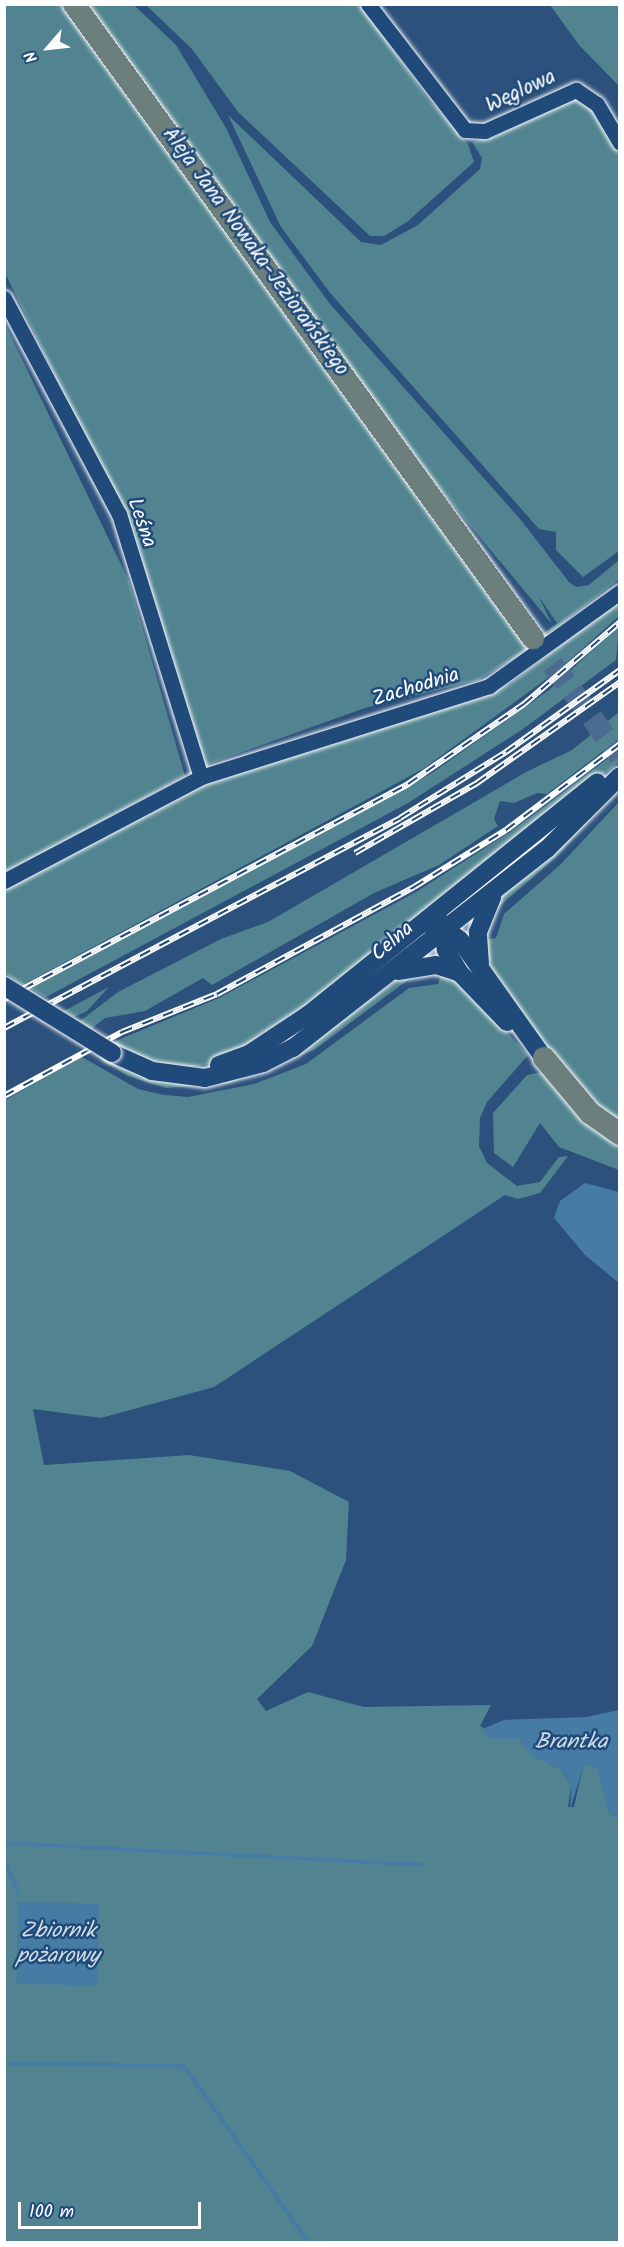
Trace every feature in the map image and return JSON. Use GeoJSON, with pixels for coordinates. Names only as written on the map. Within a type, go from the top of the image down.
{"type":"FeatureCollection","features":[{"type":"Feature","properties":{"kind":"main road","name":"Aleja Jana Nowaka-Jeziorańskiego"},"geometry":{"type":"LineString","coordinates":[[74,4],[538,634]]}},
{"type":"Feature","properties":{"kind":"main road"},"geometry":{"type":"LineString","coordinates":[[540,1054],[590,1113],[620,1134]]}},
{"type":"Feature","properties":{"kind":"street","name":"Węglowa"},"geometry":{"type":"LineString","coordinates":[[368,4],[465,130],[486,131],[576,90],[597,104],[620,143]]}},
{"type":"Feature","properties":{"kind":"street","name":"Leśna"},"geometry":{"type":"LineString","coordinates":[[4,298],[118,514],[201,777]]}},
{"type":"Feature","properties":{"kind":"street","name":"Zachodnia"},"geometry":{"type":"LineString","coordinates":[[5,881],[201,777],[489,686],[620,592]]}},
{"type":"Feature","properties":{"kind":"street","name":"Celna"},"geometry":{"type":"LineString","coordinates":[[164,1073],[197,1071],[249,1054],[308,1015],[620,766]]}},
{"type":"Feature","properties":{"kind":"street","name":"Celna"},"geometry":{"type":"LineString","coordinates":[[4,986],[112,1053],[164,1073],[205,1078],[263,1063],[322,1028],[394,973],[441,931],[494,893],[547,849],[620,776]]}},
{"type":"Feature","properties":{"kind":"street"},"geometry":{"type":"LineString","coordinates":[[480,964],[478,932],[494,893]]}},
{"type":"Feature","properties":{"kind":"street"},"geometry":{"type":"LineString","coordinates":[[456,898],[441,931],[460,973],[540,1054]]}},
{"type":"Feature","properties":{"kind":"street"},"geometry":{"type":"LineString","coordinates":[[402,942],[420,933],[441,931],[460,940],[480,964],[540,1054]]}},
{"type":"Feature","properties":{"kind":"street"},"geometry":{"type":"LineString","coordinates":[[394,973],[419,965],[460,973]]}},
{"type":"Feature","properties":{"kind":"green space"},"geometry":{"type":"Polygon","coordinates":[[[5,5],[61,5],[384,448],[541,635],[562,620],[557,623],[539,597],[552,624],[438,487],[84,5],[134,5],[176,45],[226,128],[270,222],[330,304],[520,519],[569,582],[576,587],[589,585],[619,560],[619,579],[523,653],[478,680],[365,708],[203,766],[141,566],[75,416],[5,273],[5,5]]]}},
{"type":"Feature","properties":{"kind":"green space"},"geometry":{"type":"Polygon","coordinates":[[[146,5],[361,5],[427,98],[468,144],[474,162],[407,222],[384,236],[370,236],[238,112],[192,49],[146,5]]]}},
{"type":"Feature","properties":{"kind":"green space"},"geometry":{"type":"Polygon","coordinates":[[[550,5],[619,5],[619,86],[579,45],[550,5]]]}},
{"type":"Feature","properties":{"kind":"green space"},"geometry":{"type":"Polygon","coordinates":[[[577,96],[591,106],[620,156],[619,551],[583,577],[556,550],[556,532],[539,529],[331,294],[281,227],[228,115],[361,242],[381,245],[418,225],[480,169],[482,158],[472,142],[494,137],[577,96]]]}},
{"type":"Feature","properties":{"kind":"green space"},"geometry":{"type":"Polygon","coordinates":[[[4,322],[129,581],[185,776],[5,873],[4,322]]]}},
{"type":"Feature","properties":{"kind":"green space"},"geometry":{"type":"Polygon","coordinates":[[[619,600],[619,616],[560,669],[423,769],[23,985],[5,973],[5,890],[11,885],[202,786],[509,685],[619,600]]]}},
{"type":"Feature","properties":{"kind":"green space"},"geometry":{"type":"Polygon","coordinates":[[[619,626],[616,660],[523,729],[408,803],[46,997],[29,988],[432,773],[549,690],[619,626]]]}},
{"type":"Feature","properties":{"kind":"green space"},"geometry":{"type":"Polygon","coordinates":[[[619,712],[619,739],[547,794],[537,793],[514,803],[500,801],[494,819],[498,826],[439,865],[374,893],[212,985],[203,978],[145,1011],[105,1018],[91,1029],[80,1021],[118,992],[221,939],[268,922],[528,771],[572,750],[619,712]]]}},
{"type":"Feature","properties":{"kind":"green space"},"geometry":{"type":"Polygon","coordinates":[[[619,750],[619,762],[277,1031],[221,1062],[192,1067],[149,1061],[113,1042],[219,998],[416,892],[510,832],[619,750]]]}},
{"type":"Feature","properties":{"kind":"green space"},"geometry":{"type":"Polygon","coordinates":[[[619,788],[555,858],[495,910],[494,903],[619,788]]]}},
{"type":"Feature","properties":{"kind":"green space"},"geometry":{"type":"Polygon","coordinates":[[[619,802],[619,1125],[563,1071],[493,970],[483,940],[496,938],[504,914],[561,864],[619,802]]]}},
{"type":"Feature","properties":{"kind":"green space"},"geometry":{"type":"Polygon","coordinates":[[[442,972],[468,989],[528,1055],[487,1102],[480,1118],[479,1146],[487,1163],[517,1186],[540,1182],[559,1157],[568,1156],[540,1193],[518,1199],[505,1195],[214,1387],[101,1418],[33,1409],[44,1465],[189,1455],[290,1471],[349,1502],[346,1560],[312,1646],[257,1699],[266,1711],[308,1692],[364,1707],[491,1705],[480,1726],[503,1739],[512,1735],[520,1739],[534,1756],[560,1769],[571,1785],[568,1807],[574,1807],[582,1771],[588,1764],[598,1768],[609,1813],[620,1820],[619,2242],[5,2242],[5,1100],[82,1057],[138,1089],[164,1095],[188,1097],[254,1084],[306,1064],[409,988],[438,984],[442,972]]]}},
{"type":"Feature","properties":{"kind":"green space"},"geometry":{"type":"Polygon","coordinates":[[[412,977],[314,1050],[230,1083],[166,1088],[128,1076],[94,1055],[163,1081],[300,1052],[399,978],[412,977]]]}},
{"type":"Feature","properties":{"kind":"green space"},"geometry":{"type":"Polygon","coordinates":[[[109,987],[87,1011],[74,1017],[64,1011],[109,987]]]}},
{"type":"Feature","properties":{"kind":"green space"},"geometry":{"type":"Polygon","coordinates":[[[543,1072],[590,1127],[619,1144],[619,1170],[559,1147],[540,1123],[513,1167],[494,1153],[493,1113],[527,1075],[543,1072]]]}},
{"type":"Feature","properties":{"kind":"water"},"geometry":{"type":"Polygon","coordinates":[[[585,1183],[619,1192],[619,1283],[585,1255],[554,1218],[560,1201],[585,1183]]]}},
{"type":"Feature","properties":{"kind":"water","name":"Brantka"},"geometry":{"type":"Polygon","coordinates":[[[619,1710],[619,1820],[609,1813],[597,1768],[588,1764],[582,1771],[570,1810],[571,1785],[560,1769],[529,1754],[520,1739],[490,1739],[480,1730],[504,1720],[586,1717],[619,1710]]]}},
{"type":"Feature","properties":{"kind":"water","name":"Zbiornik pożarowy"},"geometry":{"type":"Polygon","coordinates":[[[18,1902],[99,1903],[98,1985],[17,1984],[18,1902]]]}},
{"type":"Feature","properties":{"kind":"waterway"},"geometry":{"type":"LineString","coordinates":[[4,1843],[422,1865]]}},
{"type":"Feature","properties":{"kind":"waterway"},"geometry":{"type":"LineString","coordinates":[[4,1860],[19,1893]]}},
{"type":"Feature","properties":{"kind":"waterway"},"geometry":{"type":"LineString","coordinates":[[4,2063],[184,2066],[308,2242]]}},
{"type":"Feature","properties":{"kind":"tunnel"},"geometry":{"type":"LineString","coordinates":[[533,638],[620,756]]}},
{"type":"Feature","properties":{"kind":"railway"},"geometry":{"type":"LineString","coordinates":[[4,999],[408,784],[524,704],[620,622]]}},
{"type":"Feature","properties":{"kind":"railway"},"geometry":{"type":"LineString","coordinates":[[4,1028],[400,818],[506,752],[620,670]]}},
{"type":"Feature","properties":{"kind":"railway"},"geometry":{"type":"LineString","coordinates":[[355,853],[477,783],[620,682]]}},
{"type":"Feature","properties":{"kind":"railway"},"geometry":{"type":"LineString","coordinates":[[4,1096],[122,1032],[217,994],[414,887],[506,830],[620,744]]}}]}
